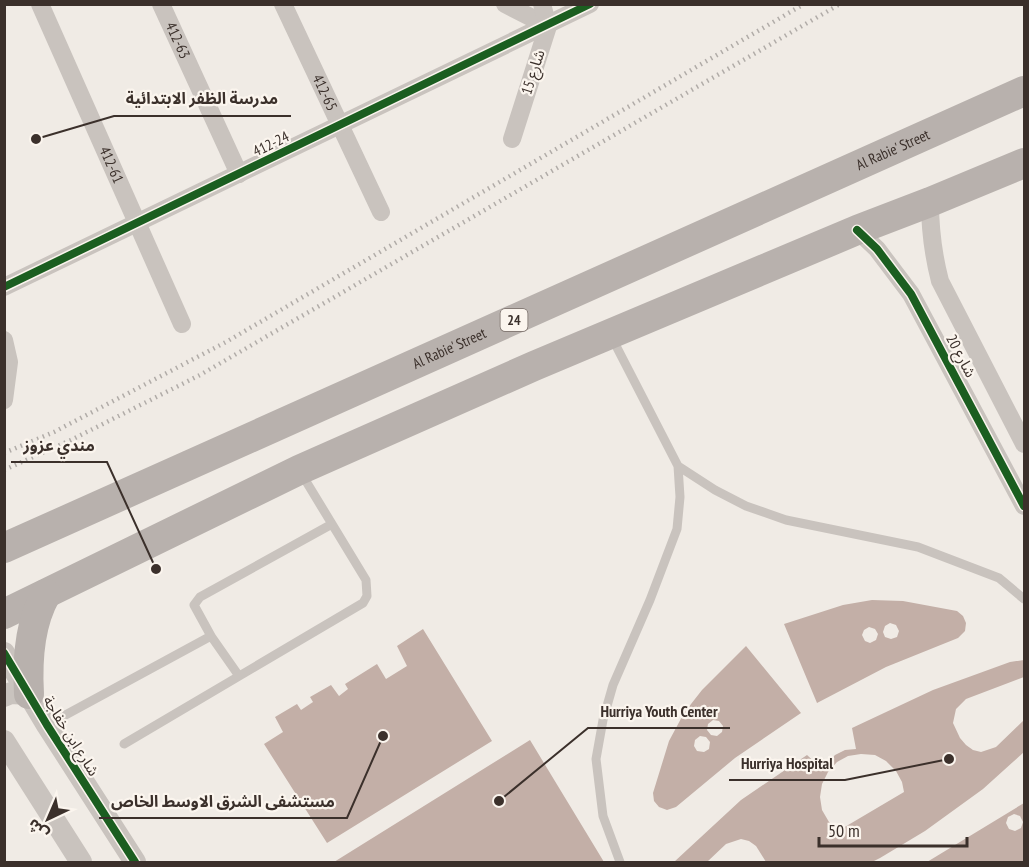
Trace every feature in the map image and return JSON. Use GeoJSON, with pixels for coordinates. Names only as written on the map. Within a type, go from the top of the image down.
{"type":"FeatureCollection","features":[{"type":"Feature","properties":{"kind":"main road","name":"Al Rabie' Street"},"geometry":{"type":"LineString","coordinates":[[4,548],[1024,91]]}},
{"type":"Feature","properties":{"kind":"main road"},"geometry":{"type":"LineString","coordinates":[[4,614],[299,470],[610,333],[1024,163]]}},
{"type":"Feature","properties":{"kind":"main road"},"geometry":{"type":"LineString","coordinates":[[17,695],[29,659],[32,629],[37,610],[46,594]]}},
{"type":"Feature","properties":{"kind":"street","name":"412-61"},"geometry":{"type":"LineString","coordinates":[[40,4],[182,324]]}},
{"type":"Feature","properties":{"kind":"street","name":"412-63"},"geometry":{"type":"LineString","coordinates":[[161,4],[239,174]]}},
{"type":"Feature","properties":{"kind":"street"},"geometry":{"type":"LineString","coordinates":[[505,4],[548,26]]}},
{"type":"Feature","properties":{"kind":"street"},"geometry":{"type":"LineString","coordinates":[[542,4],[548,26]]}},
{"type":"Feature","properties":{"kind":"street","name":"412-24"},"geometry":{"type":"LineString","coordinates":[[4,287],[590,4]]}},
{"type":"Feature","properties":{"kind":"street","name":"412-65"},"geometry":{"type":"LineString","coordinates":[[287,6],[381,212]]}},
{"type":"Feature","properties":{"kind":"street","name":"شارع 15"},"geometry":{"type":"LineString","coordinates":[[512,138],[548,26]]}},
{"type":"Feature","properties":{"kind":"street","name":"شارع 20"},"geometry":{"type":"LineString","coordinates":[[930,202],[933,255],[940,281],[1024,444]]}},
{"type":"Feature","properties":{"kind":"street","name":"شارع 20"},"geometry":{"type":"LineString","coordinates":[[857,230],[877,249],[911,294],[1024,506]]}},
{"type":"Feature","properties":{"kind":"street"},"geometry":{"type":"LineString","coordinates":[[4,340],[9,362],[4,400]]}},
{"type":"Feature","properties":{"kind":"street","name":"شارع ابن خفاجة"},"geometry":{"type":"LineString","coordinates":[[4,653],[17,695],[47,725],[135,862]]}},
{"type":"Feature","properties":{"kind":"street"},"geometry":{"type":"LineString","coordinates":[[4,741],[81,862]]}},
{"type":"Feature","properties":{"kind":"lane"},"geometry":{"type":"LineString","coordinates":[[610,333],[678,466],[680,497],[677,529],[650,600],[613,685],[603,720],[596,759],[603,816],[620,862]]}},
{"type":"Feature","properties":{"kind":"lane"},"geometry":{"type":"LineString","coordinates":[[678,466],[715,490],[746,506],[786,520],[918,547],[999,578],[1024,599]]}},
{"type":"Feature","properties":{"kind":"lane"},"geometry":{"type":"LineString","coordinates":[[124,744],[363,603],[367,596],[366,580],[299,470]]}},
{"type":"Feature","properties":{"kind":"lane"},"geometry":{"type":"LineString","coordinates":[[239,676],[211,636],[194,605],[200,597],[332,524]]}},
{"type":"Feature","properties":{"kind":"lane"},"geometry":{"type":"LineString","coordinates":[[47,725],[211,636]]}},
{"type":"Feature","properties":{"kind":"building"},"geometry":{"type":"Polygon","coordinates":[[[872,600],[903,601],[957,611],[966,623],[965,631],[958,638],[886,667],[817,703],[784,624],[843,605],[872,600]],[[890,623],[885,626],[883,632],[885,637],[891,639],[897,637],[899,631],[896,625],[890,623]],[[869,627],[862,635],[865,641],[870,643],[876,640],[878,634],[875,629],[869,627]]]}},
{"type":"Feature","properties":{"kind":"building"},"geometry":{"type":"Polygon","coordinates":[[[423,629],[492,741],[327,843],[264,744],[283,732],[275,717],[297,704],[301,710],[313,702],[310,697],[331,685],[339,696],[348,689],[345,684],[377,664],[386,679],[407,666],[397,646],[423,629]]]}},
{"type":"Feature","properties":{"kind":"building"},"geometry":{"type":"Polygon","coordinates":[[[746,646],[801,713],[735,758],[676,807],[667,810],[659,807],[654,801],[653,793],[669,741],[684,713],[702,690],[746,646]],[[713,720],[708,724],[707,730],[711,735],[717,736],[722,732],[723,726],[719,721],[713,720]],[[700,736],[695,740],[694,746],[697,751],[704,752],[709,749],[710,742],[706,737],[700,736]]]}},
{"type":"Feature","properties":{"kind":"building"},"geometry":{"type":"Polygon","coordinates":[[[1024,660],[1024,677],[966,699],[956,709],[953,723],[966,745],[981,752],[996,747],[1024,720],[1024,752],[983,789],[925,831],[880,858],[872,862],[766,862],[756,846],[741,839],[726,844],[707,862],[674,862],[741,800],[807,755],[822,769],[835,755],[845,750],[856,749],[852,728],[933,690],[1010,662],[1024,660]],[[875,755],[848,756],[837,762],[828,772],[822,784],[820,797],[822,810],[838,831],[904,792],[896,771],[886,761],[875,755]]]}},
{"type":"Feature","properties":{"kind":"building"},"geometry":{"type":"Polygon","coordinates":[[[530,740],[604,862],[334,862],[530,740]]]}},
{"type":"Feature","properties":{"kind":"building"},"geometry":{"type":"Polygon","coordinates":[[[1024,803],[1024,862],[927,862],[1024,803]],[[1014,814],[1008,817],[1006,823],[1009,829],[1015,831],[1021,828],[1023,822],[1020,816],[1014,814]]]}},
{"type":"Feature","properties":{"kind":"railway"},"geometry":{"type":"LineString","coordinates":[[4,453],[54,432],[226,342],[804,4]]}},
{"type":"Feature","properties":{"kind":"railway"},"geometry":{"type":"LineString","coordinates":[[4,470],[71,440],[200,375],[840,4]]}},
{"type":"Feature","properties":{"kind":"cycle path"},"geometry":{"type":"LineString","coordinates":[[4,287],[590,4]]}},
{"type":"Feature","properties":{"kind":"cycle path"},"geometry":{"type":"LineString","coordinates":[[857,230],[877,249],[911,294],[1024,506]]}},
{"type":"Feature","properties":{"kind":"cycle path"},"geometry":{"type":"LineString","coordinates":[[4,653],[47,725],[135,862]]}},
{"type":"Feature","properties":{"kind":"place","name":"مدرسة الظفر الابتدائية"},"geometry":{"type":"Point","coordinates":[36,139]}},
{"type":"Feature","properties":{"kind":"place","name":"مندي عزوز"},"geometry":{"type":"Point","coordinates":[156,569]}},
{"type":"Feature","properties":{"kind":"place","name":"مستشفى الشرق الاوسط الخاص"},"geometry":{"type":"Point","coordinates":[383,736]}},
{"type":"Feature","properties":{"kind":"place","name":"Hurriya Hospital"},"geometry":{"type":"Point","coordinates":[949,759]}},
{"type":"Feature","properties":{"kind":"place","name":"Hurriya Youth Center"},"geometry":{"type":"Point","coordinates":[499,801]}}]}
